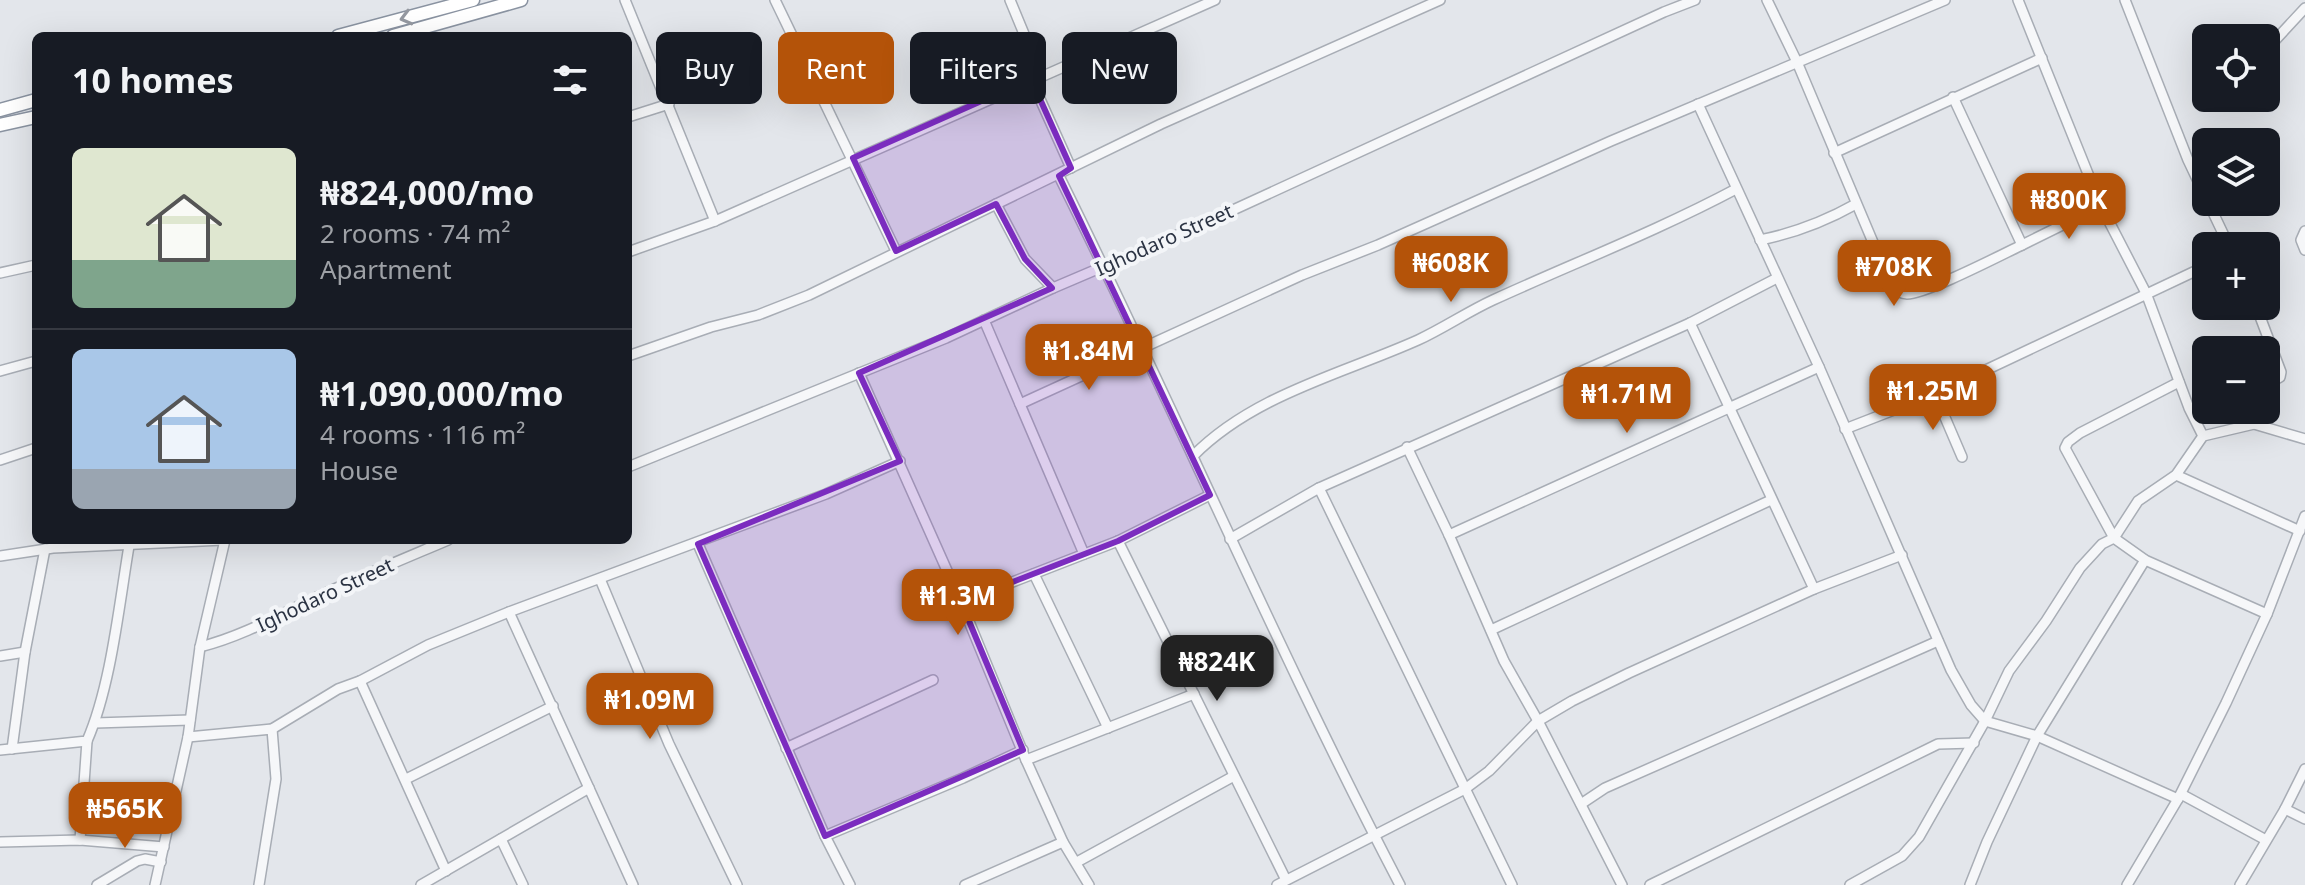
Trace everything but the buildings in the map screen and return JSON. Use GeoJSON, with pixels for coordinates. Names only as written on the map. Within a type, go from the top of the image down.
{"type":"FeatureCollection","features":[{"type":"Feature","properties":{"kind":"highway"},"geometry":{"type":"LineString","coordinates":[[353,32],[473,0]]}},
{"type":"Feature","properties":{"kind":"highway"},"geometry":{"type":"LineString","coordinates":[[407,32],[521,0]]}},
{"type":"Feature","properties":{"kind":"highway"},"geometry":{"type":"LineString","coordinates":[[0,110],[32,101]]}},
{"type":"Feature","properties":{"kind":"highway"},"geometry":{"type":"LineString","coordinates":[[0,125],[32,118]]}},
{"type":"Feature","properties":{"kind":"street"},"geometry":{"type":"LineString","coordinates":[[625,0],[656,73]]}},
{"type":"Feature","properties":{"kind":"street"},"geometry":{"type":"LineString","coordinates":[[775,0],[805,68],[853,158],[896,251]]}},
{"type":"Feature","properties":{"kind":"street"},"geometry":{"type":"LineString","coordinates":[[1010,0],[1021,32]]}},
{"type":"Feature","properties":{"kind":"street"},"geometry":{"type":"LineString","coordinates":[[1046,73],[1215,0]]}},
{"type":"Feature","properties":{"kind":"street"},"geometry":{"type":"LineString","coordinates":[[632,355],[711,327],[758,315],[809,295],[1161,124],[1440,0]]}},
{"type":"Feature","properties":{"kind":"street","name":"Ighodaro Street"},"geometry":{"type":"LineString","coordinates":[[632,465],[984,320],[1695,0]]}},
{"type":"Feature","properties":{"kind":"street"},"geometry":{"type":"LineString","coordinates":[[1767,0],[1797,62],[1891,285],[1900,292],[1907,294],[1930,287],[2101,206]]}},
{"type":"Feature","properties":{"kind":"street"},"geometry":{"type":"LineString","coordinates":[[1020,404],[1302,275],[1945,0]]}},
{"type":"Feature","properties":{"kind":"street"},"geometry":{"type":"LineString","coordinates":[[2018,0],[2101,206],[2146,293],[2203,436]]}},
{"type":"Feature","properties":{"kind":"street"},"geometry":{"type":"LineString","coordinates":[[2125,0],[2192,168]]}},
{"type":"Feature","properties":{"kind":"street"},"geometry":{"type":"LineString","coordinates":[[2280,35],[2305,8]]}},
{"type":"Feature","properties":{"kind":"street"},"geometry":{"type":"LineString","coordinates":[[1834,153],[2042,58]]}},
{"type":"Feature","properties":{"kind":"street"},"geometry":{"type":"LineString","coordinates":[[1953,97],[2022,245]]}},
{"type":"Feature","properties":{"kind":"street"},"geometry":{"type":"LineString","coordinates":[[1046,103],[1071,168]]}},
{"type":"Feature","properties":{"kind":"street"},"geometry":{"type":"LineString","coordinates":[[632,116],[669,104],[715,221]]}},
{"type":"Feature","properties":{"kind":"street"},"geometry":{"type":"LineString","coordinates":[[632,251],[715,221],[975,104]]}},
{"type":"Feature","properties":{"kind":"street"},"geometry":{"type":"LineString","coordinates":[[1698,104],[1819,367],[1938,641],[1971,705],[1985,721],[2037,736],[2179,797],[2266,840]]}},
{"type":"Feature","properties":{"kind":"street"},"geometry":{"type":"LineString","coordinates":[[1059,176],[1144,349],[1230,539],[1400,885]]}},
{"type":"Feature","properties":{"kind":"street"},"geometry":{"type":"LineString","coordinates":[[1193,456],[1212,437],[1305,384],[1419,339],[1489,302],[1674,222],[1736,189]]}},
{"type":"Feature","properties":{"kind":"street"},"geometry":{"type":"LineString","coordinates":[[996,204],[1025,259],[1053,288]]}},
{"type":"Feature","properties":{"kind":"street"},"geometry":{"type":"LineString","coordinates":[[1760,240],[1799,232],[1825,222],[1856,204]]}},
{"type":"Feature","properties":{"kind":"street"},"geometry":{"type":"LineString","coordinates":[[2305,231],[2301,240],[2305,250]]}},
{"type":"Feature","properties":{"kind":"street"},"geometry":{"type":"LineString","coordinates":[[0,273],[32,266]]}},
{"type":"Feature","properties":{"kind":"street"},"geometry":{"type":"LineString","coordinates":[[1845,429],[1935,394],[2192,272]]}},
{"type":"Feature","properties":{"kind":"street"},"geometry":{"type":"LineString","coordinates":[[1230,539],[1319,488],[1690,323],[1777,278]]}},
{"type":"Feature","properties":{"kind":"street"},"geometry":{"type":"LineString","coordinates":[[984,320],[1084,554]]}},
{"type":"Feature","properties":{"kind":"street"},"geometry":{"type":"LineString","coordinates":[[1690,323],[1814,589]]}},
{"type":"Feature","properties":{"kind":"street"},"geometry":{"type":"LineString","coordinates":[[0,371],[32,365]]}},
{"type":"Feature","properties":{"kind":"street"},"geometry":{"type":"LineString","coordinates":[[1449,535],[1819,367]]}},
{"type":"Feature","properties":{"kind":"street"},"geometry":{"type":"LineString","coordinates":[[859,373],[900,461],[1063,842],[1089,885]]}},
{"type":"Feature","properties":{"kind":"street"},"geometry":{"type":"LineString","coordinates":[[2179,382],[2080,433],[2065,448],[2114,538],[2145,560],[2267,614]]}},
{"type":"Feature","properties":{"kind":"street"},"geometry":{"type":"LineString","coordinates":[[1935,394],[1962,457]]}},
{"type":"Feature","properties":{"kind":"street"},"geometry":{"type":"LineString","coordinates":[[1850,885],[1902,856],[1919,837],[1974,743],[2009,671],[2080,568],[2102,544],[2114,538],[2138,501],[2176,475],[2203,436],[2254,424],[2305,439]]}},
{"type":"Feature","properties":{"kind":"street"},"geometry":{"type":"LineString","coordinates":[[1407,447],[1504,661],[1622,885]]}},
{"type":"Feature","properties":{"kind":"street"},"geometry":{"type":"LineString","coordinates":[[0,460],[32,449]]}},
{"type":"Feature","properties":{"kind":"street"},"geometry":{"type":"LineString","coordinates":[[188,737],[272,729],[338,689],[360,681],[428,645],[509,612],[698,544],[900,461]]}},
{"type":"Feature","properties":{"kind":"street"},"geometry":{"type":"LineString","coordinates":[[2176,475],[2300,531]]}},
{"type":"Feature","properties":{"kind":"street"},"geometry":{"type":"LineString","coordinates":[[1319,488],[1512,885]]}},
{"type":"Feature","properties":{"kind":"street"},"geometry":{"type":"LineString","coordinates":[[961,602],[1118,541],[1210,495]]}},
{"type":"Feature","properties":{"kind":"street"},"geometry":{"type":"LineString","coordinates":[[1491,630],[1771,500]]}},
{"type":"Feature","properties":{"kind":"street"},"geometry":{"type":"LineString","coordinates":[[2127,885],[2179,797],[2267,614],[2305,516]]}},
{"type":"Feature","properties":{"kind":"street"},"geometry":{"type":"LineString","coordinates":[[1118,541],[1234,776],[1281,883],[1465,789],[1489,771],[1538,721],[1629,673],[1814,589],[1902,555]]}},
{"type":"Feature","properties":{"kind":"street"},"geometry":{"type":"LineString","coordinates":[[0,556],[50,546],[106,544]]}},
{"type":"Feature","properties":{"kind":"street"},"geometry":{"type":"LineString","coordinates":[[80,840],[87,741],[95,723],[134,544]]}},
{"type":"Feature","properties":{"kind":"street"},"geometry":{"type":"LineString","coordinates":[[155,885],[188,737],[200,647],[223,544]]}},
{"type":"Feature","properties":{"kind":"street","name":"Ighodaro Street"},"geometry":{"type":"LineString","coordinates":[[200,647],[271,621],[327,592],[439,544]]}},
{"type":"Feature","properties":{"kind":"street"},"geometry":{"type":"LineString","coordinates":[[698,544],[825,836],[850,885]]}},
{"type":"Feature","properties":{"kind":"street"},"geometry":{"type":"LineString","coordinates":[[12,749],[25,652],[50,546]]}},
{"type":"Feature","properties":{"kind":"street"},"geometry":{"type":"LineString","coordinates":[[1970,885],[2037,736],[2145,560]]}},
{"type":"Feature","properties":{"kind":"street"},"geometry":{"type":"LineString","coordinates":[[1034,574],[1108,728]]}},
{"type":"Feature","properties":{"kind":"street"},"geometry":{"type":"LineString","coordinates":[[600,579],[669,744],[737,885]]}},
{"type":"Feature","properties":{"kind":"street"},"geometry":{"type":"LineString","coordinates":[[509,612],[633,885]]}},
{"type":"Feature","properties":{"kind":"street"},"geometry":{"type":"LineString","coordinates":[[1581,804],[1605,788],[1938,641]]}},
{"type":"Feature","properties":{"kind":"street"},"geometry":{"type":"LineString","coordinates":[[0,656],[25,652]]}},
{"type":"Feature","properties":{"kind":"street"},"geometry":{"type":"LineString","coordinates":[[786,748],[933,680]]}},
{"type":"Feature","properties":{"kind":"street"},"geometry":{"type":"LineString","coordinates":[[360,681],[446,871]]}},
{"type":"Feature","properties":{"kind":"street"},"geometry":{"type":"LineString","coordinates":[[825,836],[963,778],[1108,728],[1194,694]]}},
{"type":"Feature","properties":{"kind":"street"},"geometry":{"type":"LineString","coordinates":[[406,779],[553,706]]}},
{"type":"Feature","properties":{"kind":"street"},"geometry":{"type":"LineString","coordinates":[[95,723],[190,720]]}},
{"type":"Feature","properties":{"kind":"street"},"geometry":{"type":"LineString","coordinates":[[259,885],[276,779],[272,729]]}},
{"type":"Feature","properties":{"kind":"street"},"geometry":{"type":"LineString","coordinates":[[0,750],[87,741]]}},
{"type":"Feature","properties":{"kind":"street"},"geometry":{"type":"LineString","coordinates":[[1650,885],[1938,744],[1974,743]]}},
{"type":"Feature","properties":{"kind":"street"},"geometry":{"type":"LineString","coordinates":[[2240,885],[2305,769]]}},
{"type":"Feature","properties":{"kind":"street"},"geometry":{"type":"LineString","coordinates":[[1077,862],[1234,776]]}},
{"type":"Feature","properties":{"kind":"street"},"geometry":{"type":"LineString","coordinates":[[421,885],[589,788]]}},
{"type":"Feature","properties":{"kind":"street"},"geometry":{"type":"LineString","coordinates":[[2285,809],[2305,819]]}},
{"type":"Feature","properties":{"kind":"street"},"geometry":{"type":"LineString","coordinates":[[501,839],[523,885]]}},
{"type":"Feature","properties":{"kind":"street"},"geometry":{"type":"LineString","coordinates":[[0,842],[80,840],[164,847]]}},
{"type":"Feature","properties":{"kind":"street"},"geometry":{"type":"LineString","coordinates":[[965,885],[1063,842]]}},
{"type":"Feature","properties":{"kind":"street"},"geometry":{"type":"LineString","coordinates":[[97,885],[137,861],[161,862]]}},
{"type":"Feature","properties":{"kind":"highlighted area"},"geometry":{"type":"Polygon","coordinates":[[[1031,79],[1071,168],[1059,176],[1210,495],[1118,541],[961,602],[1023,750],[825,836],[698,544],[900,461],[859,373],[1052,288],[1025,259],[996,204],[896,251],[853,158],[1031,79]]]}}]}
